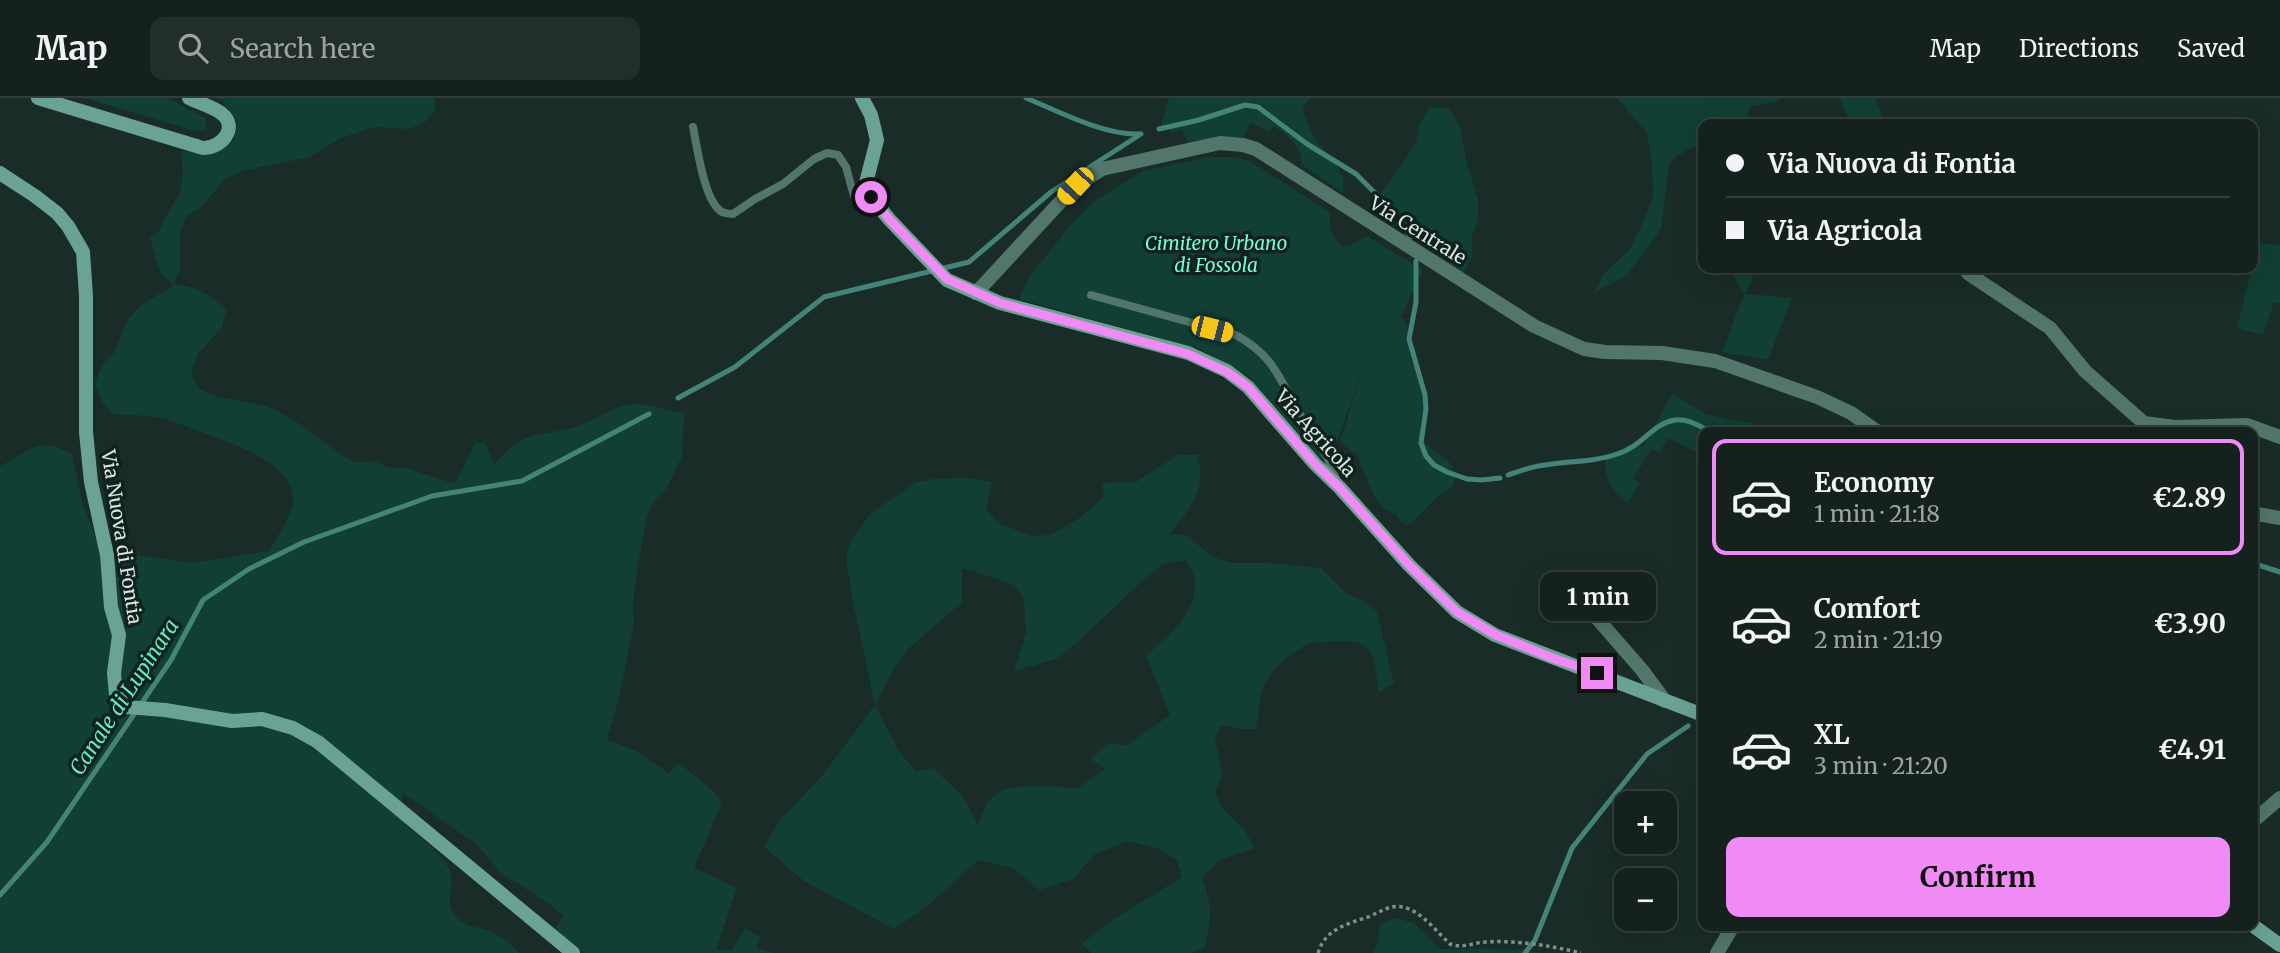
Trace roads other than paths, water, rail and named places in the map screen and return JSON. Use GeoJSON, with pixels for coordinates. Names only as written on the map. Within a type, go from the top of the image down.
{"type":"FeatureCollection","features":[{"type":"Feature","properties":{"kind":"street"},"geometry":{"type":"LineString","coordinates":[[38,98],[204,148],[223,141],[229,134],[229,124],[222,113],[189,98]]}},
{"type":"Feature","properties":{"kind":"street"},"geometry":{"type":"LineString","coordinates":[[862,98],[871,115],[877,140],[866,183],[871,197],[947,279],[976,293]]}},
{"type":"Feature","properties":{"kind":"street","name":"Via Centrale"},"geometry":{"type":"LineString","coordinates":[[976,293],[1075,186],[1102,169],[1220,143],[1256,149],[1422,256],[1564,342],[1605,352],[1662,353],[1714,361],[1817,397],[1851,413],[1871,427]]}},
{"type":"Feature","properties":{"kind":"street","name":"Via Nuova di Fontia"},"geometry":{"type":"LineString","coordinates":[[0,173],[57,213],[83,252],[86,296],[86,432],[91,482],[107,555],[111,607],[119,635],[114,673],[116,695],[126,706],[232,721],[262,719],[293,728],[318,742],[573,953]]}},
{"type":"Feature","properties":{"kind":"street"},"geometry":{"type":"LineString","coordinates":[[1968,273],[2050,328],[2085,371],[2144,423],[2175,427],[2252,427]]}},
{"type":"Feature","properties":{"kind":"street","name":"Via Agricola"},"geometry":{"type":"LineString","coordinates":[[976,293],[1000,303],[1188,354],[1227,372],[1248,387],[1315,464],[1457,612],[1496,635],[1698,713]]}},
{"type":"Feature","properties":{"kind":"street"},"geometry":{"type":"LineString","coordinates":[[2258,429],[2280,437]]}},
{"type":"Feature","properties":{"kind":"street"},"geometry":{"type":"LineString","coordinates":[[2258,514],[2280,518]]}},
{"type":"Feature","properties":{"kind":"street"},"geometry":{"type":"LineString","coordinates":[[1562,578],[1642,670],[1665,701]]}},
{"type":"Feature","properties":{"kind":"street"},"geometry":{"type":"LineString","coordinates":[[2258,817],[2280,798]]}},
{"type":"Feature","properties":{"kind":"street"},"geometry":{"type":"LineString","coordinates":[[2258,929],[2280,945]]}},
{"type":"Feature","properties":{"kind":"street"},"geometry":{"type":"LineString","coordinates":[[1717,953],[1731,931]]}},
{"type":"Feature","properties":{"kind":"lane"},"geometry":{"type":"LineString","coordinates":[[693,127],[707,190],[722,213],[733,214],[827,153],[838,155],[846,167],[854,196],[863,200],[871,197]]}},
{"type":"Feature","properties":{"kind":"lane"},"geometry":{"type":"LineString","coordinates":[[1091,295],[1236,335],[1254,345],[1278,372],[1299,414],[1327,457],[1340,488]]}},
{"type":"Feature","properties":{"kind":"waterway"},"geometry":{"type":"LineString","coordinates":[[1026,98],[1097,127],[1126,134],[1139,134]]}},
{"type":"Feature","properties":{"kind":"waterway"},"geometry":{"type":"LineString","coordinates":[[1159,129],[1245,105],[1258,107],[1307,144],[1356,174],[1393,211],[1410,237]]}},
{"type":"Feature","properties":{"kind":"waterway","name":"Canale di Lupinara"},"geometry":{"type":"LineString","coordinates":[[678,398],[735,367],[824,297],[969,262],[1051,192],[1141,134]]}},
{"type":"Feature","properties":{"kind":"waterway"},"geometry":{"type":"LineString","coordinates":[[1416,261],[1416,302],[1409,339],[1425,395],[1426,409],[1421,443],[1426,456],[1434,465],[1467,479],[1500,478]]}},
{"type":"Feature","properties":{"kind":"waterway","name":"Canale di Lupinara"},"geometry":{"type":"LineString","coordinates":[[0,895],[47,842],[171,660],[203,600],[249,569],[304,542],[432,496],[522,481],[649,414]]}},
{"type":"Feature","properties":{"kind":"waterway"},"geometry":{"type":"LineString","coordinates":[[1508,475],[1536,466],[1611,456],[1628,450],[1667,422],[1680,420],[1700,427]]}},
{"type":"Feature","properties":{"kind":"waterway"},"geometry":{"type":"LineString","coordinates":[[2258,565],[2280,572]]}},
{"type":"Feature","properties":{"kind":"waterway"},"geometry":{"type":"LineString","coordinates":[[1525,953],[1535,940],[1572,848],[1647,754],[1688,726]]}},
{"type":"Feature","properties":{"kind":"park label","name":"Cimitero Urbano di Fossola"},"geometry":{"type":"Point","coordinates":[1216,254]}}]}
